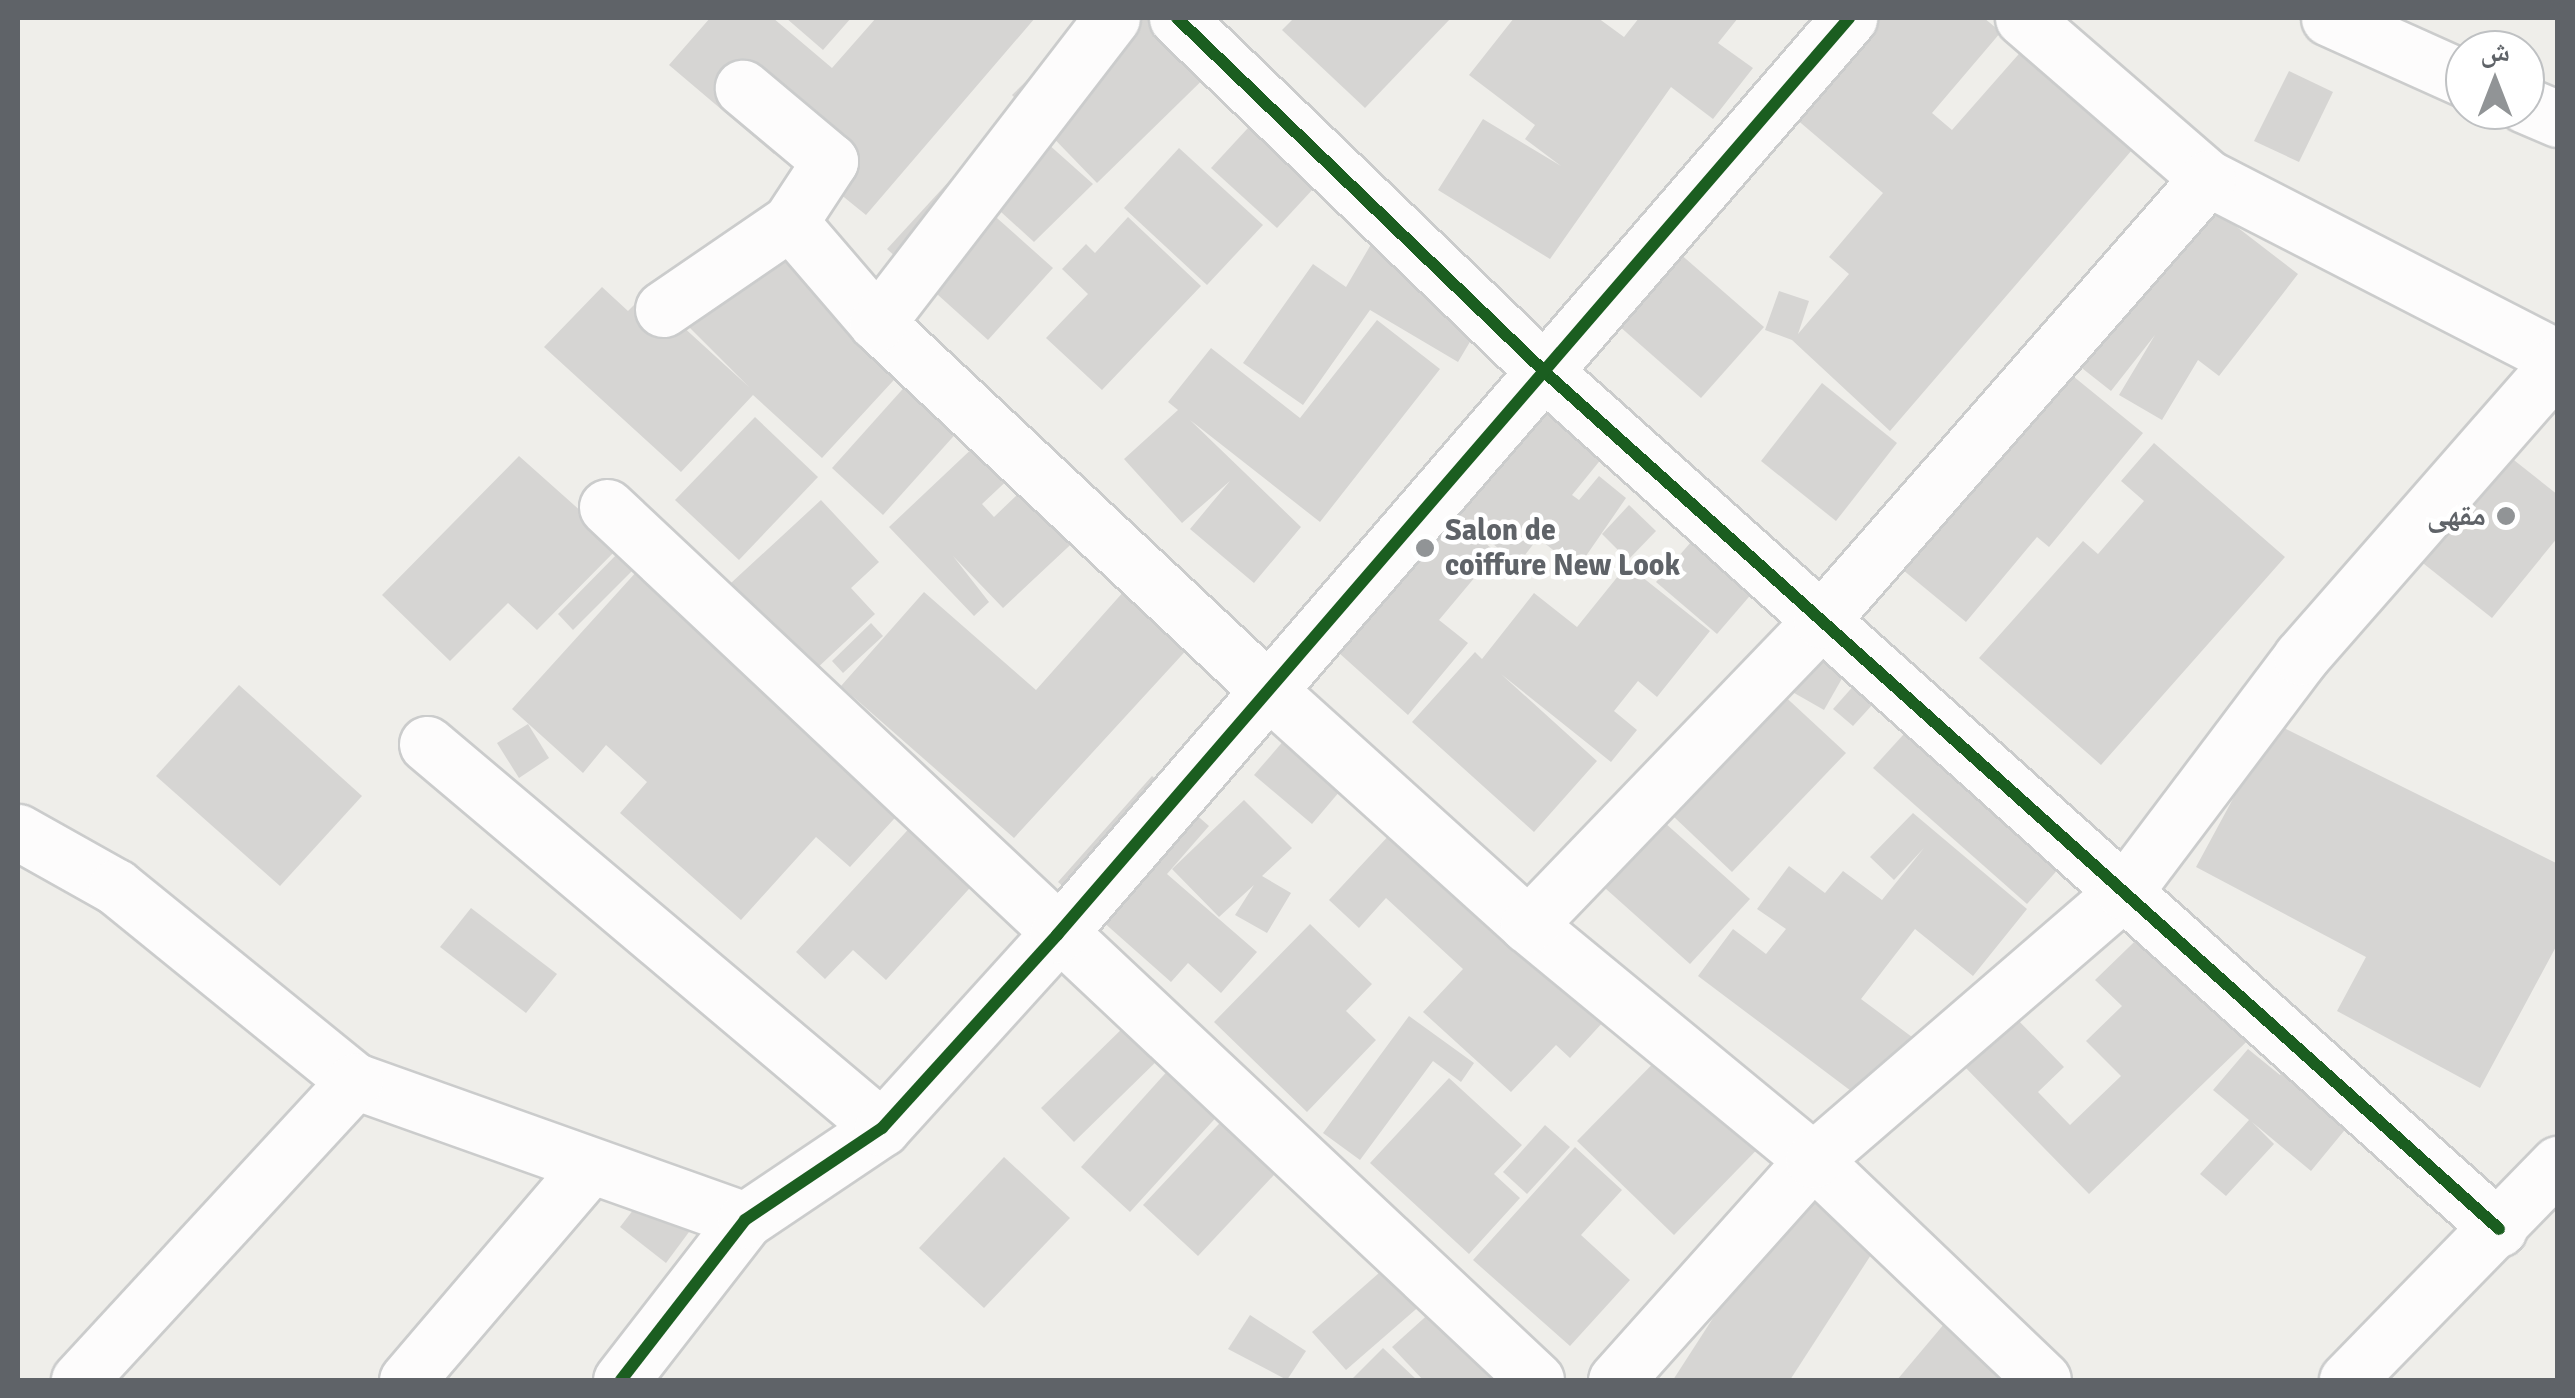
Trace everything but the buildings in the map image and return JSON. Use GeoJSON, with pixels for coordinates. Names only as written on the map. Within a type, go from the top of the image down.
{"type":"FeatureCollection","features":[{"type":"Feature","properties":{"kind":"street"},"geometry":{"type":"LineString","coordinates":[[877,323],[1112,18]]}},
{"type":"Feature","properties":{"kind":"street"},"geometry":{"type":"LineString","coordinates":[[1177,18],[1548,375],[2499,1228]]}},
{"type":"Feature","properties":{"kind":"street"},"geometry":{"type":"LineString","coordinates":[[621,1380],[745,1220],[882,1128],[1057,935],[1548,375],[1849,18]]}},
{"type":"Feature","properties":{"kind":"street"},"geometry":{"type":"LineString","coordinates":[[1616,1380],[1813,1160],[2124,892],[2301,657],[2558,360],[2208,178],[2024,18]]}},
{"type":"Feature","properties":{"kind":"street"},"geometry":{"type":"LineString","coordinates":[[2329,18],[2402,33],[2445,64]]}},
{"type":"Feature","properties":{"kind":"street"},"geometry":{"type":"LineString","coordinates":[[663,309],[790,222],[830,161],[743,88]]}},
{"type":"Feature","properties":{"kind":"street"},"geometry":{"type":"LineString","coordinates":[[1528,925],[1821,620],[2208,178]]}},
{"type":"Feature","properties":{"kind":"street"},"geometry":{"type":"LineString","coordinates":[[790,222],[877,323],[1269,691],[1528,925],[1813,1160],[2042,1380]]}},
{"type":"Feature","properties":{"kind":"street"},"geometry":{"type":"LineString","coordinates":[[607,507],[1057,935],[1536,1380]]}},
{"type":"Feature","properties":{"kind":"street"},"geometry":{"type":"LineString","coordinates":[[427,744],[882,1128]]}},
{"type":"Feature","properties":{"kind":"street"},"geometry":{"type":"LineString","coordinates":[[18,832],[116,887],[355,1081],[588,1168],[745,1220]]}},
{"type":"Feature","properties":{"kind":"street"},"geometry":{"type":"LineString","coordinates":[[78,1380],[355,1081]]}},
{"type":"Feature","properties":{"kind":"street"},"geometry":{"type":"LineString","coordinates":[[2348,1380],[2558,1164]]}},
{"type":"Feature","properties":{"kind":"street"},"geometry":{"type":"LineString","coordinates":[[407,1380],[588,1168]]}},
{"type":"Feature","properties":{"kind":"cycle path"},"geometry":{"type":"LineString","coordinates":[[1177,18],[1548,375],[2499,1229]]}},
{"type":"Feature","properties":{"kind":"cycle path"},"geometry":{"type":"LineString","coordinates":[[621,1380],[745,1220],[882,1128],[1057,935],[1849,18]]}},
{"type":"Feature","properties":{"kind":"place","name":"مقهى"},"geometry":{"type":"Point","coordinates":[2506,516]}},
{"type":"Feature","properties":{"kind":"place","name":"Salon de coiffure New Look"},"geometry":{"type":"Point","coordinates":[1425,548]}}]}
